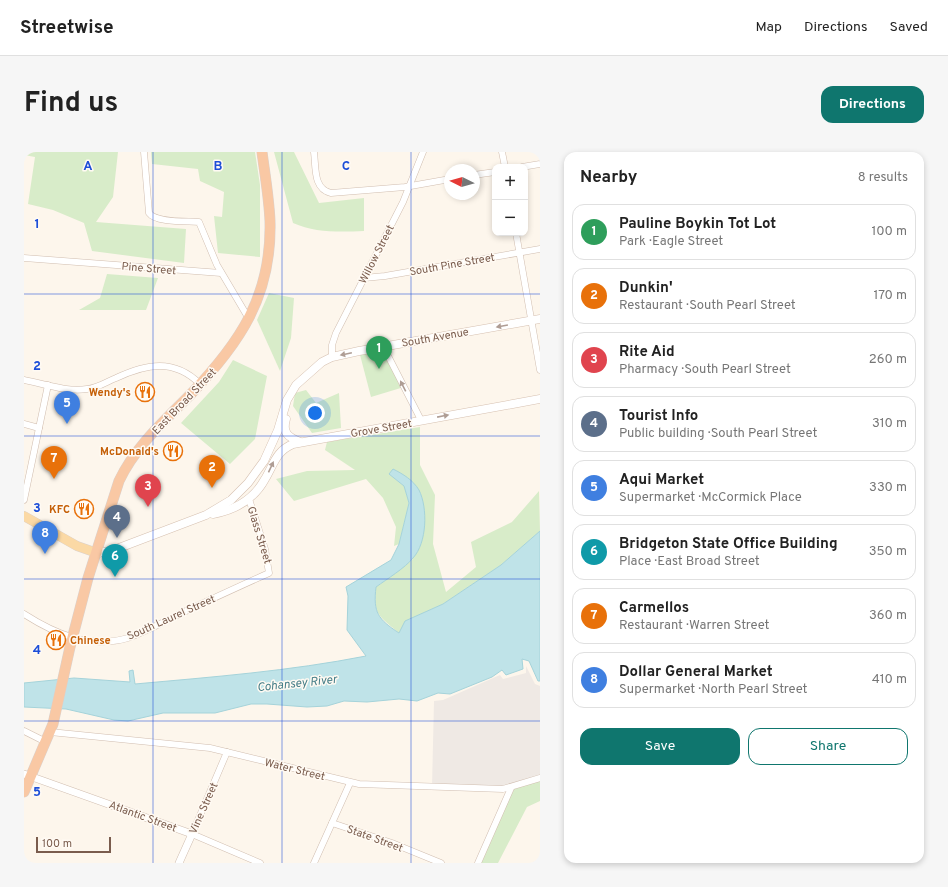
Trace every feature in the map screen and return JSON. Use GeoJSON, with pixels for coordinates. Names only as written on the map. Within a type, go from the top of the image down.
{"type":"FeatureCollection","features":[{"type":"Feature","properties":{"kind":"highway","name":"East Broad Street"},"geometry":{"type":"LineString","coordinates":[[24,792],[28,775],[48,737],[55,715],[72,638],[116,488],[126,466],[143,444],[229,352],[249,319],[262,284],[269,249],[269,210],[262,152]]}},
{"type":"Feature","properties":{"kind":"main road","name":"South Avenue"},"geometry":{"type":"LineString","coordinates":[[295,387],[318,365],[332,357],[383,346],[536,320]]}},
{"type":"Feature","properties":{"kind":"main road"},"geometry":{"type":"LineString","coordinates":[[295,387],[284,424],[284,431],[290,438],[301,442]]}},
{"type":"Feature","properties":{"kind":"main road"},"geometry":{"type":"LineString","coordinates":[[249,499],[247,489],[267,454],[278,430],[287,400],[295,387]]}},
{"type":"Feature","properties":{"kind":"main road","name":"Grove Street"},"geometry":{"type":"LineString","coordinates":[[249,499],[266,478],[279,452],[285,447],[301,442],[540,399]]}},
{"type":"Feature","properties":{"kind":"main road"},"geometry":{"type":"LineString","coordinates":[[206,515],[231,500],[251,480]]}},
{"type":"Feature","properties":{"kind":"main road"},"geometry":{"type":"LineString","coordinates":[[231,500],[244,497],[249,499]]}},
{"type":"Feature","properties":{"kind":"main road"},"geometry":{"type":"LineString","coordinates":[[24,516],[77,546],[97,553],[111,551],[206,515],[230,510],[249,499]]}},
{"type":"Feature","properties":{"kind":"street"},"geometry":{"type":"LineString","coordinates":[[144,152],[149,213],[151,216],[159,219],[199,222],[221,273],[249,319]]}},
{"type":"Feature","properties":{"kind":"street"},"geometry":{"type":"LineString","coordinates":[[314,152],[317,179],[323,190],[331,193],[346,194],[444,181]]}},
{"type":"Feature","properties":{"kind":"street","name":"Willow Street"},"geometry":{"type":"LineString","coordinates":[[332,357],[332,345],[336,333],[410,186],[423,152]]}},
{"type":"Feature","properties":{"kind":"street"},"geometry":{"type":"LineString","coordinates":[[502,152],[504,164]]}},
{"type":"Feature","properties":{"kind":"street"},"geometry":{"type":"LineString","coordinates":[[528,166],[540,164]]}},
{"type":"Feature","properties":{"kind":"street"},"geometry":{"type":"LineString","coordinates":[[480,174],[492,172]]}},
{"type":"Feature","properties":{"kind":"street"},"geometry":{"type":"LineString","coordinates":[[516,236],[536,320],[540,370]]}},
{"type":"Feature","properties":{"kind":"street","name":"South Pine Street"},"geometry":{"type":"LineString","coordinates":[[364,278],[385,276],[540,249]]}},
{"type":"Feature","properties":{"kind":"street","name":"Pine Street"},"geometry":{"type":"LineString","coordinates":[[24,258],[221,273]]}},
{"type":"Feature","properties":{"kind":"street"},"geometry":{"type":"LineString","coordinates":[[383,346],[421,420]]}},
{"type":"Feature","properties":{"kind":"street"},"geometry":{"type":"LineString","coordinates":[[24,380],[68,389],[88,389],[99,386],[139,368],[158,365],[181,370],[200,384]]}},
{"type":"Feature","properties":{"kind":"street"},"geometry":{"type":"LineString","coordinates":[[24,500],[48,386]]}},
{"type":"Feature","properties":{"kind":"street"},"geometry":{"type":"LineString","coordinates":[[24,424],[39,428]]}},
{"type":"Feature","properties":{"kind":"street","name":"Glass Street"},"geometry":{"type":"LineString","coordinates":[[249,499],[270,572]]}},
{"type":"Feature","properties":{"kind":"street","name":"South Laurel Street"},"geometry":{"type":"LineString","coordinates":[[24,614],[47,629],[72,638],[111,641],[130,637],[270,572]]}},
{"type":"Feature","properties":{"kind":"street","name":"Water Street"},"geometry":{"type":"LineString","coordinates":[[24,732],[48,737],[210,748],[350,783],[378,786],[511,788],[540,778]]}},
{"type":"Feature","properties":{"kind":"street","name":"Vine Street"},"geometry":{"type":"LineString","coordinates":[[179,863],[227,752]]}},
{"type":"Feature","properties":{"kind":"street","name":"Atlantic Street"},"geometry":{"type":"LineString","coordinates":[[28,775],[192,834],[260,863]]}},
{"type":"Feature","properties":{"kind":"street"},"geometry":{"type":"LineString","coordinates":[[314,863],[350,783]]}},
{"type":"Feature","properties":{"kind":"street"},"geometry":{"type":"LineString","coordinates":[[478,863],[511,788]]}},
{"type":"Feature","properties":{"kind":"street","name":"State Street"},"geometry":{"type":"LineString","coordinates":[[332,823],[392,843],[441,863]]}},
{"type":"Feature","properties":{"kind":"shaded area"},"geometry":{"type":"Polygon","coordinates":[[[526,666],[535,684],[540,686],[540,778],[511,788],[432,787],[434,701],[443,700],[500,675],[503,679],[526,673],[526,666]]]}},
{"type":"Feature","properties":{"kind":"green space"},"geometry":{"type":"Polygon","coordinates":[[[24,152],[118,152],[113,197],[96,222],[186,229],[184,263],[92,251],[84,223],[53,210],[28,204],[35,157],[24,155],[24,152]]]}},
{"type":"Feature","properties":{"kind":"green space"},"geometry":{"type":"Polygon","coordinates":[[[151,152],[255,152],[260,185],[260,257],[218,253],[214,216],[222,217],[224,192],[200,181],[198,169],[152,164],[151,152]]]}},
{"type":"Feature","properties":{"kind":"green space"},"geometry":{"type":"Polygon","coordinates":[[[274,152],[294,152],[319,203],[364,198],[364,231],[337,232],[310,229],[293,223],[274,152]]]}},
{"type":"Feature","properties":{"kind":"green space"},"geometry":{"type":"Polygon","coordinates":[[[107,274],[158,278],[146,310],[79,310],[100,298],[107,274]]]}},
{"type":"Feature","properties":{"kind":"green space"},"geometry":{"type":"Polygon","coordinates":[[[269,293],[294,298],[291,338],[280,371],[257,320],[269,293]]]}},
{"type":"Feature","properties":{"kind":"green space"},"geometry":{"type":"Polygon","coordinates":[[[383,346],[404,387],[371,397],[359,351],[383,346]]]}},
{"type":"Feature","properties":{"kind":"green space"},"geometry":{"type":"Polygon","coordinates":[[[233,360],[267,376],[255,439],[230,464],[181,423],[219,382],[233,360]]]}},
{"type":"Feature","properties":{"kind":"green space"},"geometry":{"type":"Polygon","coordinates":[[[306,390],[316,403],[339,393],[341,428],[312,433],[293,406],[295,393],[306,390]]]}},
{"type":"Feature","properties":{"kind":"green space"},"geometry":{"type":"Polygon","coordinates":[[[420,427],[420,465],[435,495],[433,544],[446,592],[476,567],[471,542],[512,522],[539,491],[540,531],[501,565],[443,604],[406,621],[399,633],[379,614],[375,596],[376,587],[413,559],[419,490],[389,474],[404,486],[409,503],[399,544],[394,546],[396,527],[383,498],[366,479],[294,501],[276,479],[307,471],[355,470],[325,450],[327,442],[420,427]]]}},
{"type":"Feature","properties":{"kind":"green space"},"geometry":{"type":"Polygon","coordinates":[[[540,780],[540,801],[527,807],[498,863],[477,863],[512,787],[540,780]]]}},
{"type":"Feature","properties":{"kind":"water","name":"Cohansey River"},"geometry":{"type":"Polygon","coordinates":[[[393,469],[408,478],[419,490],[424,506],[425,525],[418,552],[410,562],[376,587],[375,603],[378,614],[386,624],[399,633],[405,621],[443,604],[501,565],[540,531],[540,681],[538,681],[529,661],[522,659],[523,669],[506,675],[502,670],[492,677],[450,694],[438,693],[417,701],[399,699],[367,702],[344,701],[327,706],[307,707],[251,704],[215,713],[163,713],[128,721],[114,720],[66,709],[24,707],[24,683],[74,678],[130,682],[129,671],[133,670],[135,684],[280,670],[366,656],[347,630],[348,596],[346,587],[391,560],[399,544],[409,503],[404,486],[389,474],[393,469]]]}},
{"type":"Feature","properties":{"kind":"place","name":"Pauline Boykin Tot Lot"},"geometry":{"type":"Point","coordinates":[379,369]}},
{"type":"Feature","properties":{"kind":"place","name":"Wendy's"},"geometry":{"type":"Point","coordinates":[145,392]}},
{"type":"Feature","properties":{"kind":"place","name":"Aqui Market"},"geometry":{"type":"Point","coordinates":[67,424]}},
{"type":"Feature","properties":{"kind":"place","name":"McDonald's"},"geometry":{"type":"Point","coordinates":[173,451]}},
{"type":"Feature","properties":{"kind":"place","name":"Carmellos"},"geometry":{"type":"Point","coordinates":[54,479]}},
{"type":"Feature","properties":{"kind":"place","name":"Dunkin'"},"geometry":{"type":"Point","coordinates":[212,488]}},
{"type":"Feature","properties":{"kind":"place","name":"Rite Aid"},"geometry":{"type":"Point","coordinates":[148,507]}},
{"type":"Feature","properties":{"kind":"place","name":"KFC"},"geometry":{"type":"Point","coordinates":[84,509]}},
{"type":"Feature","properties":{"kind":"place","name":"Tourist Info"},"geometry":{"type":"Point","coordinates":[117,538]}},
{"type":"Feature","properties":{"kind":"place","name":"Dollar General Market"},"geometry":{"type":"Point","coordinates":[45,554]}},
{"type":"Feature","properties":{"kind":"place","name":"Bridgeton State Office Building"},"geometry":{"type":"Point","coordinates":[115,577]}},
{"type":"Feature","properties":{"kind":"place","name":"Chinese"},"geometry":{"type":"Point","coordinates":[56,640]}}]}
